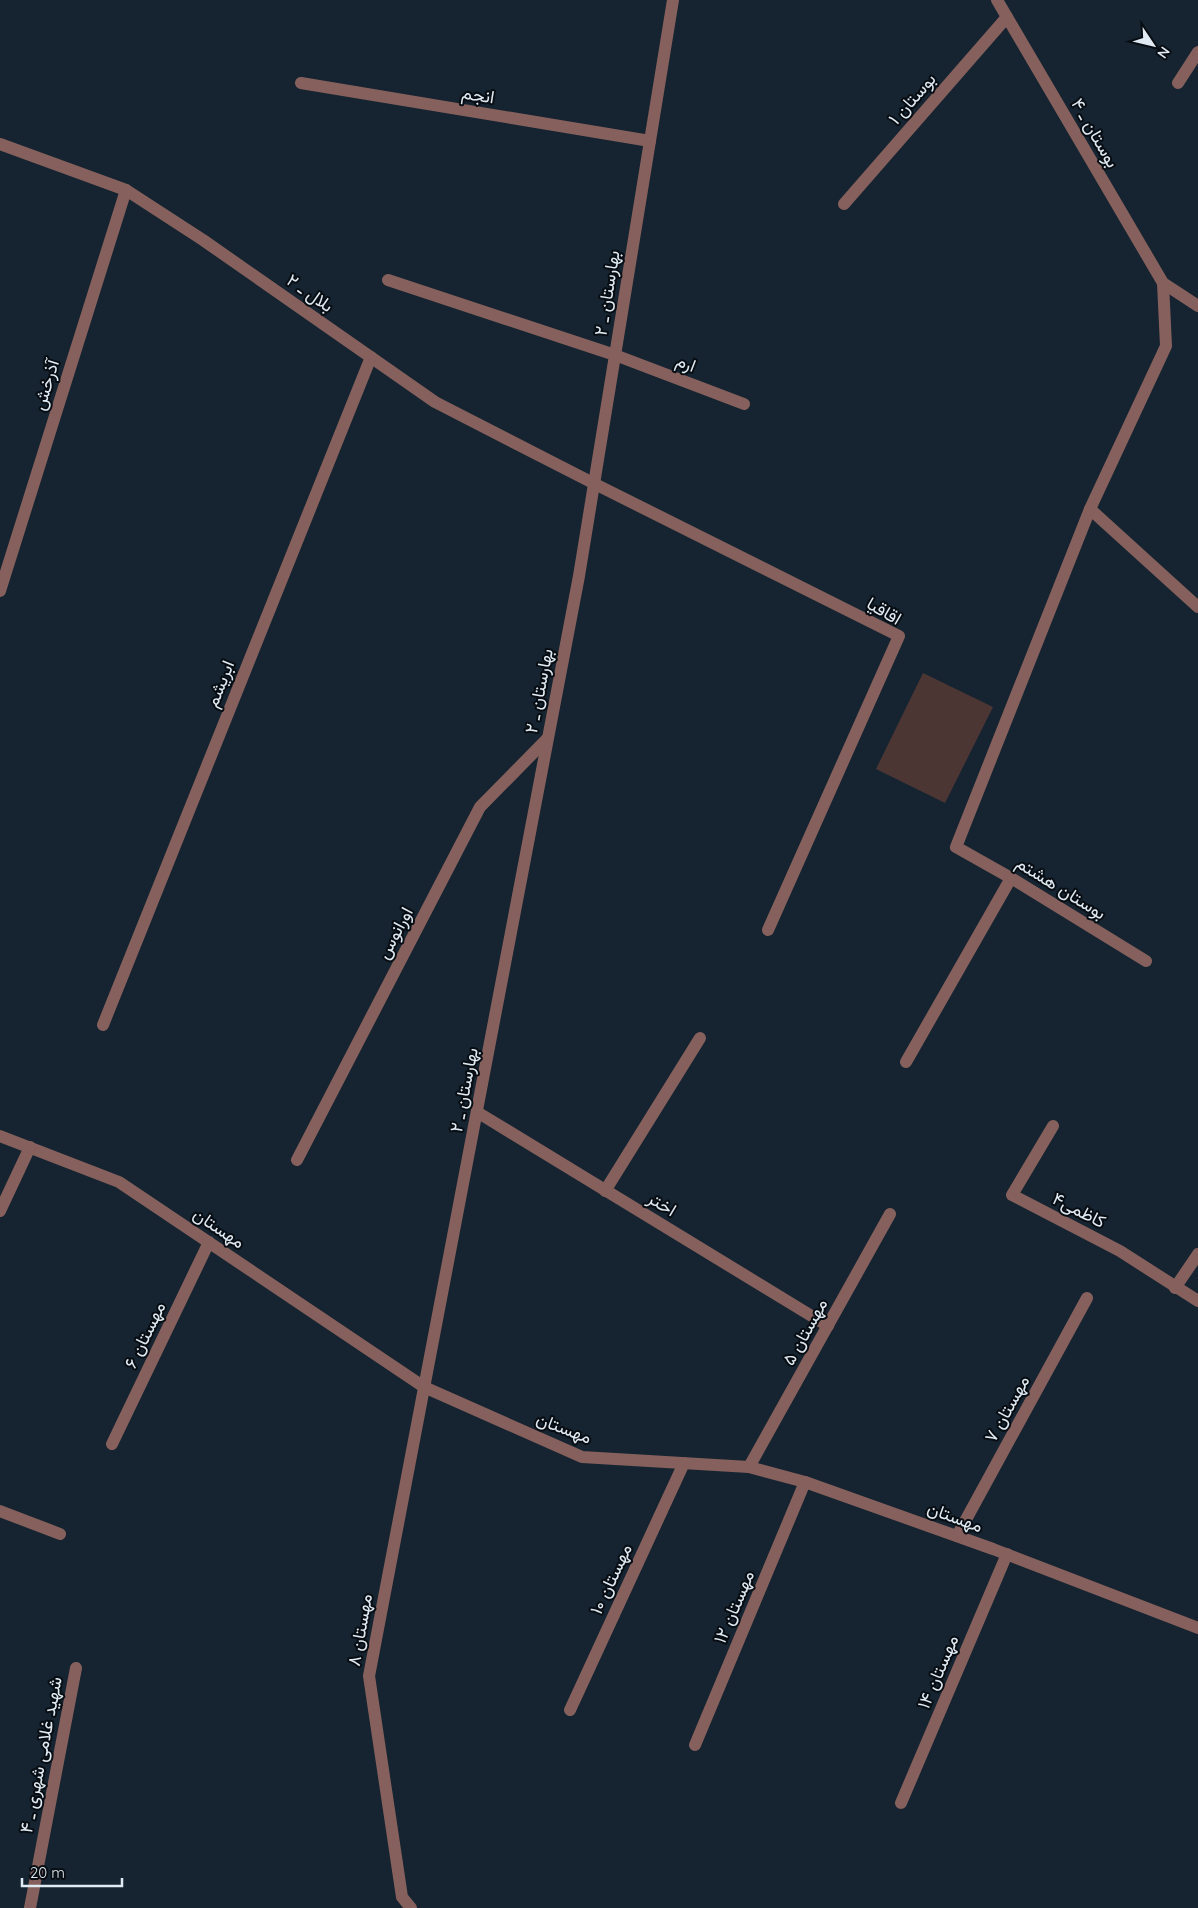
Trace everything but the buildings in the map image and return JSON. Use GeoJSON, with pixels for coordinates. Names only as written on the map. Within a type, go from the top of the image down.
{"type":"FeatureCollection","features":[{"type":"Feature","properties":{"kind":"street","name":"بهارستان ـ ۲"},"geometry":{"type":"LineString","coordinates":[[424,1387],[547,739],[580,576],[650,141],[670,0]]}},
{"type":"Feature","properties":{"kind":"street","name":"بوستان ـ ۴"},"geometry":{"type":"LineString","coordinates":[[997,0],[1163,283]]}},
{"type":"Feature","properties":{"kind":"street","name":"بوستان ۱"},"geometry":{"type":"LineString","coordinates":[[844,204],[1007,17]]}},
{"type":"Feature","properties":{"kind":"street"},"geometry":{"type":"LineString","coordinates":[[1178,83],[1198,52]]}},
{"type":"Feature","properties":{"kind":"street","name":"انجم"},"geometry":{"type":"LineString","coordinates":[[301,83],[650,141]]}},
{"type":"Feature","properties":{"kind":"street","name":"بلال ـ ۲"},"geometry":{"type":"LineString","coordinates":[[0,144],[126,190],[204,240],[435,402],[594,484]]}},
{"type":"Feature","properties":{"kind":"street","name":"آذرخش"},"geometry":{"type":"LineString","coordinates":[[0,591],[126,190]]}},
{"type":"Feature","properties":{"kind":"street","name":"ارم"},"geometry":{"type":"LineString","coordinates":[[388,280],[615,355],[744,404]]}},
{"type":"Feature","properties":{"kind":"street"},"geometry":{"type":"LineString","coordinates":[[1163,283],[1198,306]]}},
{"type":"Feature","properties":{"kind":"street"},"geometry":{"type":"LineString","coordinates":[[1163,283],[1166,346],[1090,510],[1198,607]]}},
{"type":"Feature","properties":{"kind":"street","name":"ابریشم"},"geometry":{"type":"LineString","coordinates":[[102,1024],[371,357]]}},
{"type":"Feature","properties":{"kind":"street","name":"اقاقیا"},"geometry":{"type":"LineString","coordinates":[[594,484],[899,636],[768,930]]}},
{"type":"Feature","properties":{"kind":"street","name":"بوستان هشتم"},"geometry":{"type":"LineString","coordinates":[[1090,510],[956,847],[1012,878],[1146,961]]}},
{"type":"Feature","properties":{"kind":"street","name":"اورانوس"},"geometry":{"type":"LineString","coordinates":[[297,1160],[480,807],[547,739]]}},
{"type":"Feature","properties":{"kind":"street"},"geometry":{"type":"LineString","coordinates":[[906,1062],[1012,878]]}},
{"type":"Feature","properties":{"kind":"street"},"geometry":{"type":"LineString","coordinates":[[606,1191],[700,1038]]}},
{"type":"Feature","properties":{"kind":"street","name":"اختر"},"geometry":{"type":"LineString","coordinates":[[477,1112],[828,1326]]}},
{"type":"Feature","properties":{"kind":"street","name":"کاظمی۴"},"geometry":{"type":"LineString","coordinates":[[1053,1126],[1012,1195],[1120,1251],[1198,1302]]}},
{"type":"Feature","properties":{"kind":"street","name":"مهستان"},"geometry":{"type":"LineString","coordinates":[[0,1136],[119,1182],[424,1387],[582,1458],[749,1467],[805,1482],[1007,1554],[1198,1628]]}},
{"type":"Feature","properties":{"kind":"street"},"geometry":{"type":"LineString","coordinates":[[0,1211],[30,1147]]}},
{"type":"Feature","properties":{"kind":"street","name":"مهستان ۵"},"geometry":{"type":"LineString","coordinates":[[749,1467],[890,1214]]}},
{"type":"Feature","properties":{"kind":"street","name":"مهستان ۶"},"geometry":{"type":"LineString","coordinates":[[112,1444],[209,1242]]}},
{"type":"Feature","properties":{"kind":"street"},"geometry":{"type":"LineString","coordinates":[[1175,1288],[1198,1254]]}},
{"type":"Feature","properties":{"kind":"street","name":"مهستان ۷"},"geometry":{"type":"LineString","coordinates":[[957,1536],[1087,1298]]}},
{"type":"Feature","properties":{"kind":"street","name":"مهستان ۸"},"geometry":{"type":"LineString","coordinates":[[411,1908],[402,1897],[369,1676],[424,1387]]}},
{"type":"Feature","properties":{"kind":"street","name":"مهستان ۱۰"},"geometry":{"type":"LineString","coordinates":[[570,1710],[684,1463]]}},
{"type":"Feature","properties":{"kind":"street","name":"مهستان ۱۲"},"geometry":{"type":"LineString","coordinates":[[695,1745],[805,1482]]}},
{"type":"Feature","properties":{"kind":"street"},"geometry":{"type":"LineString","coordinates":[[0,1511],[60,1534]]}},
{"type":"Feature","properties":{"kind":"street","name":"مهستان ۱۴"},"geometry":{"type":"LineString","coordinates":[[901,1803],[1007,1554]]}},
{"type":"Feature","properties":{"kind":"street","name":"شهید غلامی شهری ـ ۴"},"geometry":{"type":"LineString","coordinates":[[30,1908],[76,1668]]}}]}
